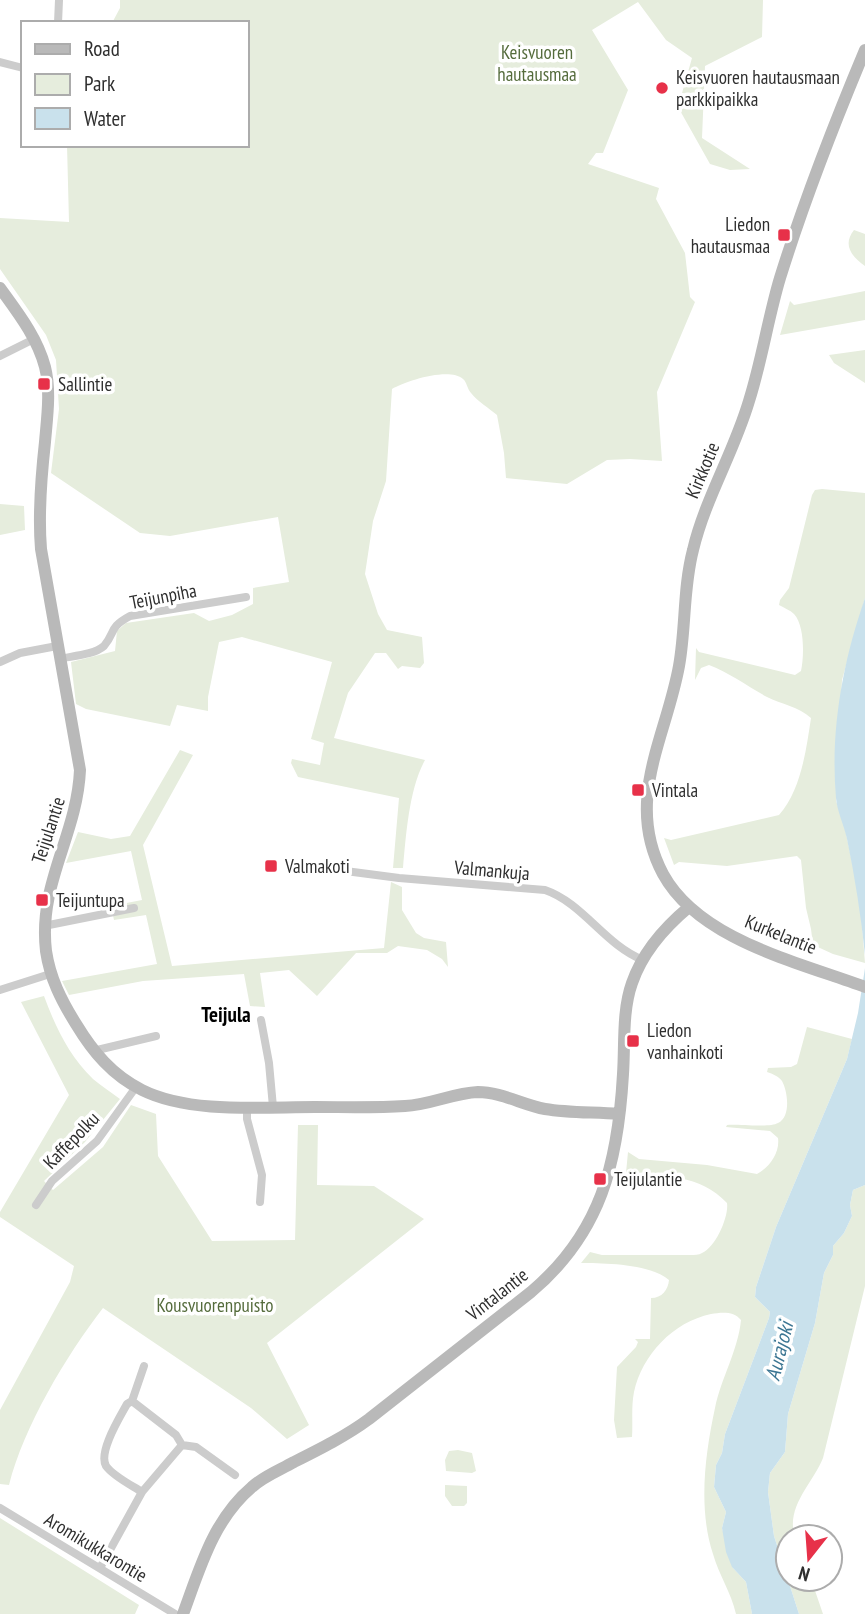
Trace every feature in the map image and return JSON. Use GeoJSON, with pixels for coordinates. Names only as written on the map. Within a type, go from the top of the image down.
{"type":"FeatureCollection","features":[{"type":"Feature","properties":{"kind":"street"},"geometry":{"type":"LineString","coordinates":[[58,21],[59,0]]}},
{"type":"Feature","properties":{"kind":"street","name":"Kirkkotie"},"geometry":{"type":"LineString","coordinates":[[689,907],[675,893],[662,872],[650,840],[646,812],[648,779],[680,665],[692,553],[699,528],[747,409],[792,243],[865,50]]}},
{"type":"Feature","properties":{"kind":"street"},"geometry":{"type":"LineString","coordinates":[[0,62],[21,67]]}},
{"type":"Feature","properties":{"kind":"street","name":"Teijulantie"},"geometry":{"type":"LineString","coordinates":[[0,288],[34,339],[47,379],[39,524],[58,652],[80,770],[80,784],[75,814],[48,892],[44,926],[50,974],[93,1051],[132,1092],[217,1106],[405,1106],[483,1092],[548,1109],[619,1115]]}},
{"type":"Feature","properties":{"kind":"street"},"geometry":{"type":"LineString","coordinates":[[0,356],[34,339]]}},
{"type":"Feature","properties":{"kind":"street","name":"Teijunpiha"},"geometry":{"type":"LineString","coordinates":[[0,662],[20,653],[92,652],[102,647],[117,623],[130,616],[246,597]]}},
{"type":"Feature","properties":{"kind":"street","name":"Valmankuja"},"geometry":{"type":"LineString","coordinates":[[315,867],[399,878],[545,890],[561,898],[630,955],[643,960]]}},
{"type":"Feature","properties":{"kind":"street","name":"Vintalantie"},"geometry":{"type":"LineString","coordinates":[[183,1614],[215,1533],[224,1517],[252,1487],[364,1423],[531,1292],[563,1262],[588,1226],[610,1170],[619,1115],[627,1008],[632,985],[643,960],[676,918],[689,907]]}},
{"type":"Feature","properties":{"kind":"street","name":"Kurkelantie"},"geometry":{"type":"LineString","coordinates":[[689,907],[715,928],[747,943],[865,987]]}},
{"type":"Feature","properties":{"kind":"street"},"geometry":{"type":"LineString","coordinates":[[44,926],[134,908]]}},
{"type":"Feature","properties":{"kind":"street"},"geometry":{"type":"LineString","coordinates":[[0,990],[50,974]]}},
{"type":"Feature","properties":{"kind":"street"},"geometry":{"type":"LineString","coordinates":[[261,1020],[273,1107]]}},
{"type":"Feature","properties":{"kind":"street"},"geometry":{"type":"LineString","coordinates":[[93,1051],[156,1036]]}},
{"type":"Feature","properties":{"kind":"street","name":"Kaffepolku"},"geometry":{"type":"LineString","coordinates":[[36,1205],[52,1181],[97,1141],[132,1092]]}},
{"type":"Feature","properties":{"kind":"street"},"geometry":{"type":"LineString","coordinates":[[247,1107],[247,1119],[262,1175],[260,1202]]}},
{"type":"Feature","properties":{"kind":"street"},"geometry":{"type":"LineString","coordinates":[[142,1492],[107,1468],[104,1461],[105,1448],[127,1404],[132,1401],[144,1366]]}},
{"type":"Feature","properties":{"kind":"street"},"geometry":{"type":"LineString","coordinates":[[132,1401],[176,1435],[182,1445]]}},
{"type":"Feature","properties":{"kind":"street"},"geometry":{"type":"LineString","coordinates":[[182,1445],[196,1447],[235,1475]]}},
{"type":"Feature","properties":{"kind":"street"},"geometry":{"type":"LineString","coordinates":[[100,1568],[142,1492],[182,1445]]}},
{"type":"Feature","properties":{"kind":"street","name":"Aromikukkarontie"},"geometry":{"type":"LineString","coordinates":[[0,1508],[175,1614]]}},
{"type":"Feature","properties":{"kind":"green space","name":"Keisvuoren hautausmaa"},"geometry":{"type":"Polygon","coordinates":[[[120,0],[763,0],[762,37],[705,66],[702,138],[750,169],[730,170],[710,164],[678,107],[692,58],[666,40],[638,2],[592,30],[628,90],[603,153],[596,153],[588,164],[659,188],[656,199],[685,253],[690,297],[695,302],[657,392],[662,461],[607,460],[567,484],[506,478],[497,415],[474,396],[463,379],[448,374],[438,375],[407,382],[392,389],[386,481],[373,521],[365,574],[378,614],[387,630],[422,637],[424,663],[420,668],[402,666],[398,669],[386,653],[375,653],[348,693],[334,738],[425,760],[412,798],[403,868],[393,868],[399,798],[298,777],[291,763],[292,759],[320,765],[324,743],[311,739],[332,662],[242,637],[219,642],[208,697],[208,711],[177,705],[170,726],[86,709],[76,704],[71,662],[115,651],[117,631],[126,623],[194,613],[209,621],[232,615],[253,604],[253,588],[289,582],[278,517],[170,536],[140,533],[51,473],[59,409],[56,360],[46,335],[0,269],[0,218],[69,222],[67,147],[248,147],[248,21],[113,21],[120,8],[120,0]]]}},
{"type":"Feature","properties":{"kind":"green space"},"geometry":{"type":"Polygon","coordinates":[[[854,230],[865,234],[865,266],[850,250],[850,235],[854,230]]]}},
{"type":"Feature","properties":{"kind":"green space"},"geometry":{"type":"Polygon","coordinates":[[[865,291],[865,320],[780,335],[790,301],[794,305],[865,291]]]}},
{"type":"Feature","properties":{"kind":"green space"},"geometry":{"type":"Polygon","coordinates":[[[865,350],[865,383],[834,363],[829,355],[865,350]]]}},
{"type":"Feature","properties":{"kind":"green space"},"geometry":{"type":"Polygon","coordinates":[[[815,490],[865,493],[865,598],[842,680],[836,801],[844,824],[860,900],[865,963],[833,954],[809,943],[812,937],[811,929],[801,860],[797,856],[727,866],[679,862],[674,865],[664,838],[671,840],[779,815],[793,794],[801,770],[811,718],[709,665],[701,668],[695,680],[696,648],[699,652],[795,675],[801,671],[803,650],[798,619],[779,605],[789,588],[812,495],[815,490]]]}},
{"type":"Feature","properties":{"kind":"green space"},"geometry":{"type":"Polygon","coordinates":[[[0,504],[24,506],[25,530],[0,535],[0,504]]]}},
{"type":"Feature","properties":{"kind":"green space"},"geometry":{"type":"Polygon","coordinates":[[[180,750],[193,755],[143,845],[172,966],[384,948],[391,882],[402,887],[402,910],[416,933],[424,938],[446,942],[448,967],[442,959],[427,950],[398,946],[387,953],[356,953],[317,996],[289,970],[260,973],[265,1007],[250,1006],[244,974],[143,981],[69,995],[62,981],[157,964],[146,915],[114,920],[111,906],[142,900],[131,851],[66,863],[78,832],[111,839],[130,836],[180,750]]]}},
{"type":"Feature","properties":{"kind":"green space","name":"Kousvuorenpuisto"},"geometry":{"type":"Polygon","coordinates":[[[44,996],[58,1029],[77,1061],[93,1079],[120,1099],[85,1142],[44,1181],[53,1190],[103,1147],[131,1105],[156,1114],[158,1156],[212,1241],[295,1240],[298,1125],[318,1125],[317,1185],[374,1186],[424,1219],[267,1343],[309,1425],[287,1439],[251,1408],[103,1308],[48,1392],[25,1439],[9,1485],[0,1484],[0,1410],[70,1282],[74,1266],[0,1217],[0,1212],[69,1095],[21,1002],[44,996]]]}},
{"type":"Feature","properties":{"kind":"green space"},"geometry":{"type":"Polygon","coordinates":[[[807,1027],[852,1039],[847,1059],[776,1227],[756,1287],[755,1297],[770,1312],[769,1318],[716,1465],[714,1487],[726,1512],[722,1528],[733,1568],[746,1582],[752,1614],[736,1614],[708,1537],[704,1500],[708,1444],[715,1408],[737,1343],[741,1320],[731,1314],[711,1314],[684,1324],[661,1342],[638,1378],[633,1398],[632,1437],[617,1438],[614,1420],[617,1367],[636,1347],[638,1342],[635,1339],[650,1339],[651,1298],[664,1293],[669,1280],[639,1268],[581,1263],[590,1252],[602,1255],[692,1255],[707,1250],[721,1231],[727,1203],[705,1187],[680,1178],[626,1173],[628,1152],[639,1159],[707,1165],[757,1174],[762,1171],[776,1154],[778,1138],[770,1131],[726,1127],[768,1125],[782,1120],[787,1110],[786,1091],[782,1081],[767,1072],[768,1068],[791,1067],[797,1064],[807,1027]]]}},
{"type":"Feature","properties":{"kind":"green space"},"geometry":{"type":"Polygon","coordinates":[[[865,1185],[865,1286],[823,1458],[797,1505],[793,1523],[774,1523],[774,1536],[768,1492],[770,1473],[785,1452],[788,1414],[815,1323],[824,1273],[833,1255],[833,1246],[844,1233],[852,1216],[850,1205],[853,1190],[865,1185]]]}},
{"type":"Feature","properties":{"kind":"green space"},"geometry":{"type":"Polygon","coordinates":[[[449,1451],[472,1453],[476,1471],[446,1471],[445,1460],[449,1451]]]}},
{"type":"Feature","properties":{"kind":"green space"},"geometry":{"type":"Polygon","coordinates":[[[445,1485],[467,1486],[467,1503],[464,1506],[452,1506],[445,1496],[445,1485]]]}},
{"type":"Feature","properties":{"kind":"green space"},"geometry":{"type":"Polygon","coordinates":[[[0,1518],[139,1605],[135,1614],[0,1614],[0,1518]]]}},
{"type":"Feature","properties":{"kind":"green space"},"geometry":{"type":"Polygon","coordinates":[[[792,1593],[816,1593],[823,1614],[799,1614],[792,1593]]]}},
{"type":"Feature","properties":{"kind":"water"},"geometry":{"type":"Polygon","coordinates":[[[865,598],[865,955],[853,868],[837,803],[835,747],[840,696],[850,646],[865,598]]]}},
{"type":"Feature","properties":{"kind":"water","name":"Aurajoki"},"geometry":{"type":"Polygon","coordinates":[[[865,968],[865,1185],[853,1190],[850,1205],[852,1216],[844,1233],[833,1246],[833,1255],[824,1273],[815,1323],[788,1414],[785,1452],[770,1473],[768,1492],[774,1536],[774,1593],[792,1593],[799,1614],[752,1614],[746,1582],[732,1567],[726,1552],[722,1528],[726,1512],[714,1487],[716,1465],[769,1318],[770,1312],[755,1297],[756,1287],[776,1227],[847,1059],[865,968]]]}},
{"type":"Feature","properties":{"kind":"place","name":"Keisvuoren hautausmaan parkkipaikka"},"geometry":{"type":"Point","coordinates":[662,88]}},
{"type":"Feature","properties":{"kind":"place","name":"Liedon hautausmaa"},"geometry":{"type":"Point","coordinates":[784,235]}},
{"type":"Feature","properties":{"kind":"place","name":"Sallintie"},"geometry":{"type":"Point","coordinates":[44,384]}},
{"type":"Feature","properties":{"kind":"place","name":"Vintala"},"geometry":{"type":"Point","coordinates":[638,790]}},
{"type":"Feature","properties":{"kind":"place","name":"Valmakoti"},"geometry":{"type":"Point","coordinates":[271,866]}},
{"type":"Feature","properties":{"kind":"place","name":"Teijuntupa"},"geometry":{"type":"Point","coordinates":[42,900]}},
{"type":"Feature","properties":{"kind":"place","name":"Liedon vanhainkoti"},"geometry":{"type":"Point","coordinates":[633,1041]}},
{"type":"Feature","properties":{"kind":"place","name":"Teijulantie"},"geometry":{"type":"Point","coordinates":[600,1179]}},
{"type":"Feature","properties":{"kind":"district","name":"Teijula"},"geometry":{"type":"Point","coordinates":[226,1014]}}]}
